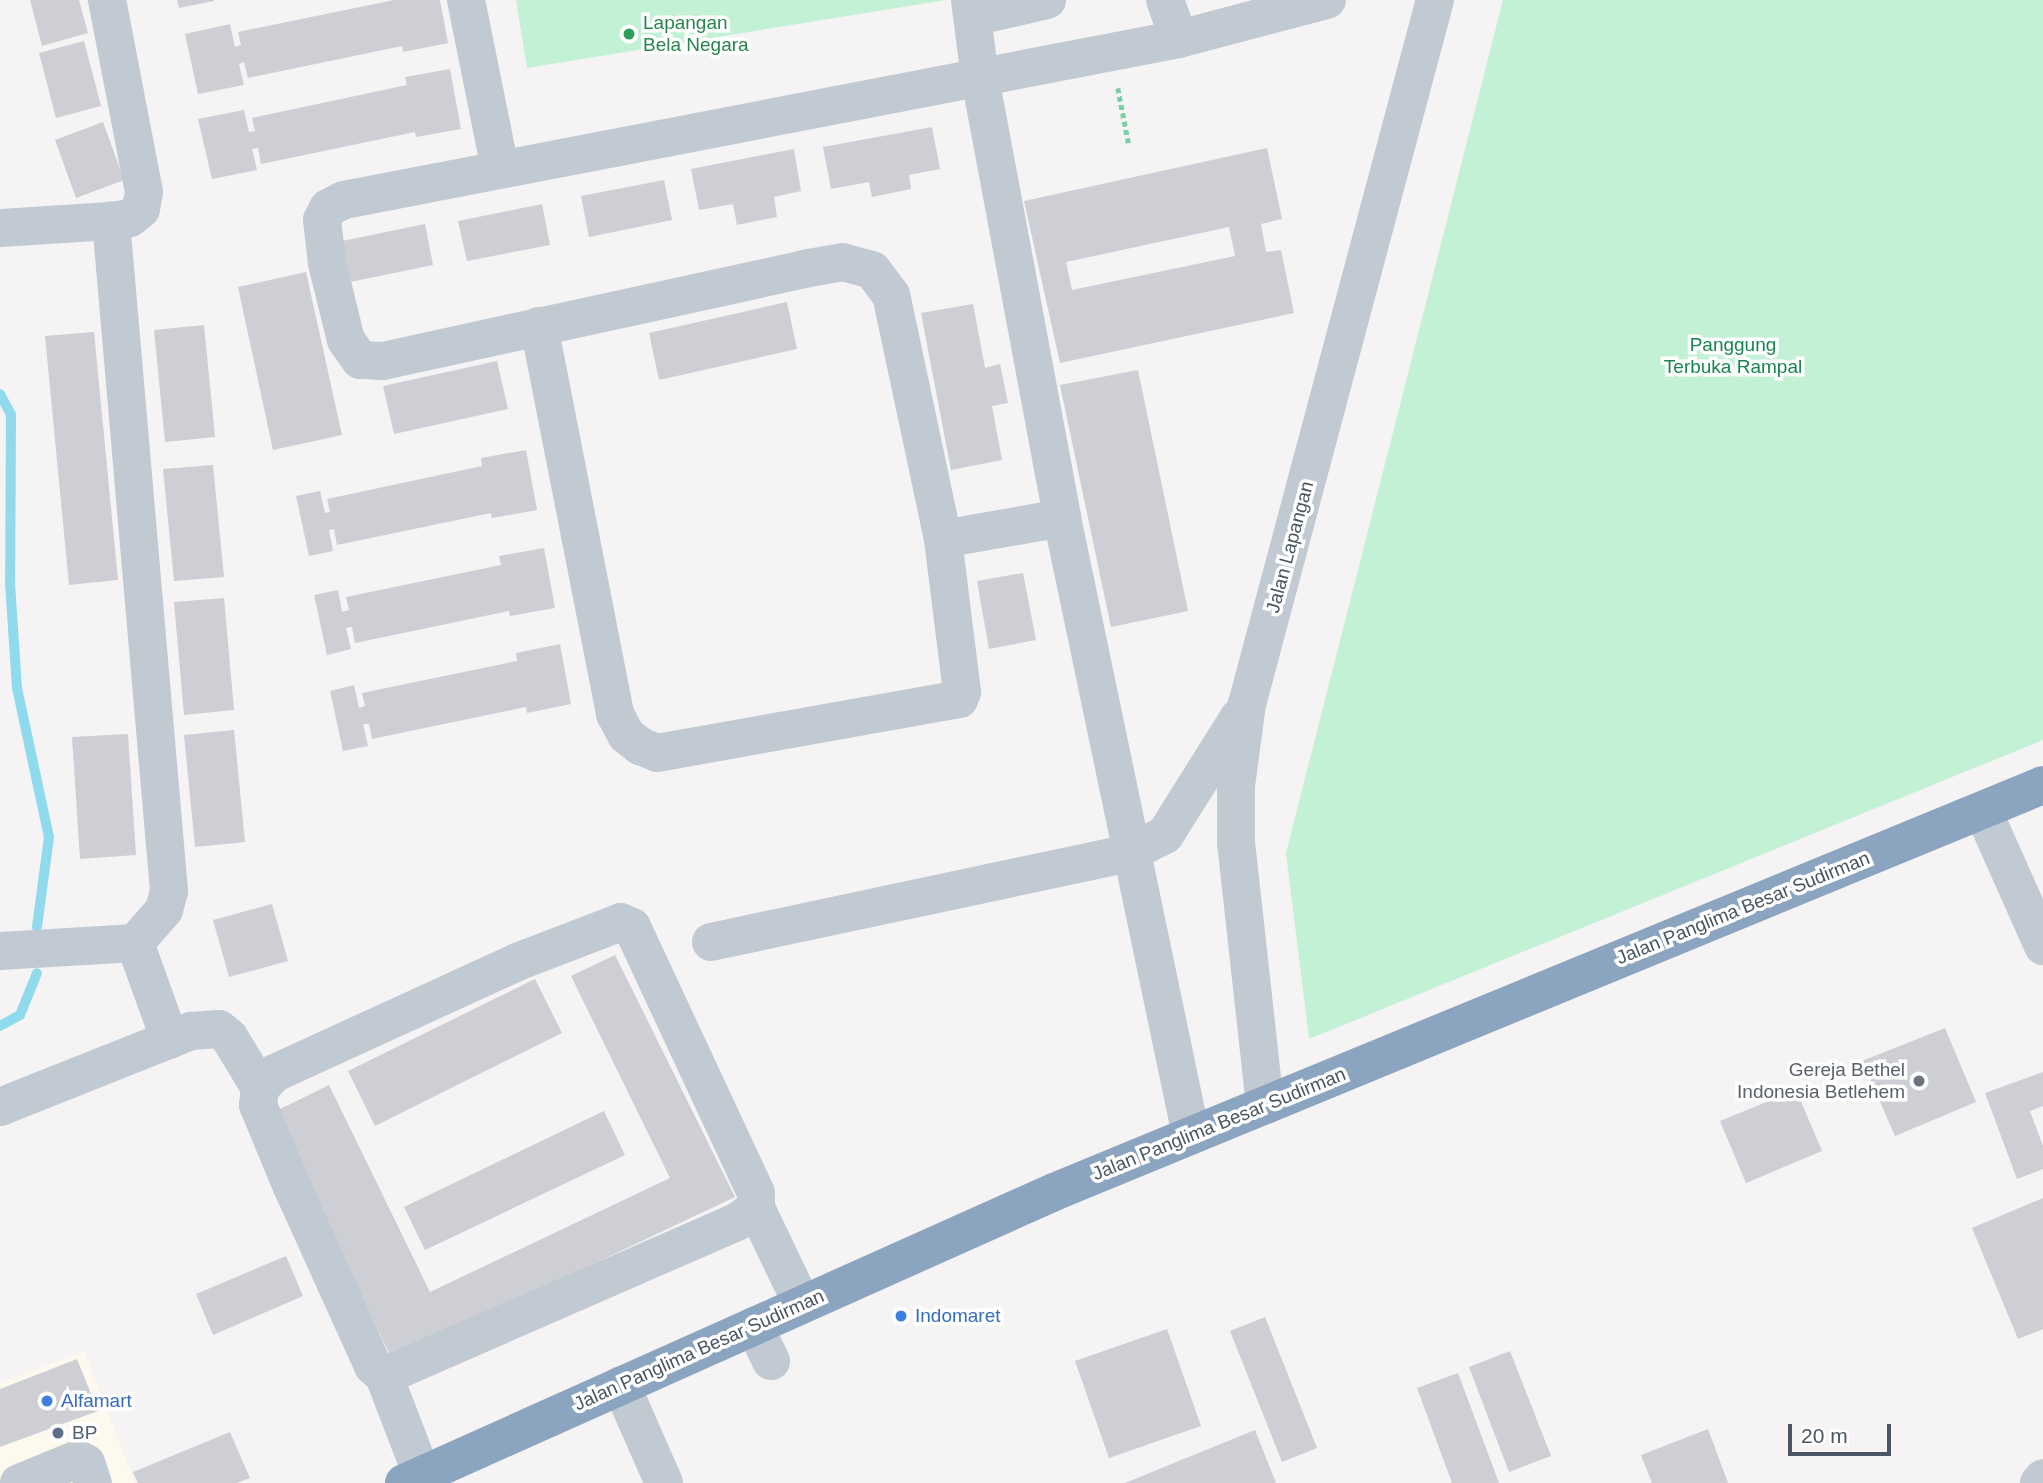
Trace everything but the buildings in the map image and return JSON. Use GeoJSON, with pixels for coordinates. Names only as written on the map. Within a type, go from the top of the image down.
{"type":"FeatureCollection","features":[{"type":"Feature","properties":{"kind":"highway","name":"Jalan Panglima Besar Sudirman"},"geometry":{"type":"LineString","coordinates":[[413,1479],[802,1304],[1191,1135],[2043,785]]}},
{"type":"Feature","properties":{"kind":"street"},"geometry":{"type":"LineString","coordinates":[[0,228],[111,221],[130,218],[141,209],[144,192],[107,0]]}},
{"type":"Feature","properties":{"kind":"street"},"geometry":{"type":"LineString","coordinates":[[466,0],[500,168]]}},
{"type":"Feature","properties":{"kind":"street"},"geometry":{"type":"LineString","coordinates":[[1047,0],[972,8],[980,78],[1062,518],[1129,853],[1191,1135]]}},
{"type":"Feature","properties":{"kind":"street"},"geometry":{"type":"LineString","coordinates":[[1165,0],[1179,39]]}},
{"type":"Feature","properties":{"kind":"street"},"geometry":{"type":"LineString","coordinates":[[539,326],[615,714],[626,735],[640,747],[657,753],[959,699],[962,692],[943,539],[891,295],[872,270],[843,262],[830,264],[539,326],[382,361],[360,360],[346,340],[327,263],[322,220],[328,208],[344,200],[500,168],[1179,39],[1327,0]]}},
{"type":"Feature","properties":{"kind":"street","name":"Jalan Lapangan"},"geometry":{"type":"LineString","coordinates":[[1265,1105],[1236,844],[1236,786],[1247,704],[1435,0]]}},
{"type":"Feature","properties":{"kind":"street"},"geometry":{"type":"LineString","coordinates":[[0,951],[135,943],[164,910],[169,891],[111,221]]}},
{"type":"Feature","properties":{"kind":"street"},"geometry":{"type":"LineString","coordinates":[[943,539],[1062,518]]}},
{"type":"Feature","properties":{"kind":"street"},"geometry":{"type":"LineString","coordinates":[[711,942],[1129,853],[1165,835],[1247,704]]}},
{"type":"Feature","properties":{"kind":"street"},"geometry":{"type":"LineString","coordinates":[[1983,811],[2043,946]]}},
{"type":"Feature","properties":{"kind":"street"},"geometry":{"type":"LineString","coordinates":[[260,1088],[275,1073],[517,962],[621,922],[632,927],[756,1193],[756,1208],[802,1304]]}},
{"type":"Feature","properties":{"kind":"street"},"geometry":{"type":"LineString","coordinates":[[135,943],[170,1040]]}},
{"type":"Feature","properties":{"kind":"street"},"geometry":{"type":"LineString","coordinates":[[0,1107],[191,1031],[219,1029],[229,1037],[260,1088],[258,1105],[292,1187],[373,1366],[384,1376],[413,1479]]}},
{"type":"Feature","properties":{"kind":"street"},"geometry":{"type":"LineString","coordinates":[[384,1376],[738,1221],[756,1208]]}},
{"type":"Feature","properties":{"kind":"street"},"geometry":{"type":"LineString","coordinates":[[754,1326],[771,1361]]}},
{"type":"Feature","properties":{"kind":"street"},"geometry":{"type":"LineString","coordinates":[[621,1385],[664,1483]]}},
{"type":"Feature","properties":{"kind":"street"},"geometry":{"type":"LineString","coordinates":[[19,1483],[78,1459],[86,1463],[93,1483]]}},
{"type":"Feature","properties":{"kind":"street"},"geometry":{"type":"LineString","coordinates":[[2039,1483],[2043,1478]]}},
{"type":"Feature","properties":{"kind":"path"},"geometry":{"type":"LineString","coordinates":[[1112,52],[1129,145]]}},
{"type":"Feature","properties":{"kind":"shaded area","name":"BP"},"geometry":{"type":"Polygon","coordinates":[[[84,1351],[135,1483],[0,1483],[0,1383],[84,1351]]]}},
{"type":"Feature","properties":{"kind":"green space","name":"Lapangan Bela Negara"},"geometry":{"type":"Polygon","coordinates":[[[516,0],[946,0],[527,68],[516,0]]]}},
{"type":"Feature","properties":{"kind":"green space","name":"Panggung Terbuka Rampal"},"geometry":{"type":"Polygon","coordinates":[[[1503,0],[2043,0],[2043,740],[1309,1039],[1286,853],[1503,0]]]}},
{"type":"Feature","properties":{"kind":"waterway"},"geometry":{"type":"LineString","coordinates":[[0,394],[11,415],[10,583],[17,688],[49,837],[37,927]]}},
{"type":"Feature","properties":{"kind":"waterway"},"geometry":{"type":"LineString","coordinates":[[0,1026],[20,1015],[37,973]]}},
{"type":"Feature","properties":{"kind":"place","name":"Lapangan Bela Negara"},"geometry":{"type":"Point","coordinates":[629,34]}},
{"type":"Feature","properties":{"kind":"place","name":"Gereja Bethel Indonesia Betlehem"},"geometry":{"type":"Point","coordinates":[1919,1081]}},
{"type":"Feature","properties":{"kind":"place","name":"Indomaret"},"geometry":{"type":"Point","coordinates":[901,1316]}},
{"type":"Feature","properties":{"kind":"place","name":"Alfamart"},"geometry":{"type":"Point","coordinates":[47,1401]}},
{"type":"Feature","properties":{"kind":"place","name":"BP"},"geometry":{"type":"Point","coordinates":[58,1433]}}]}
